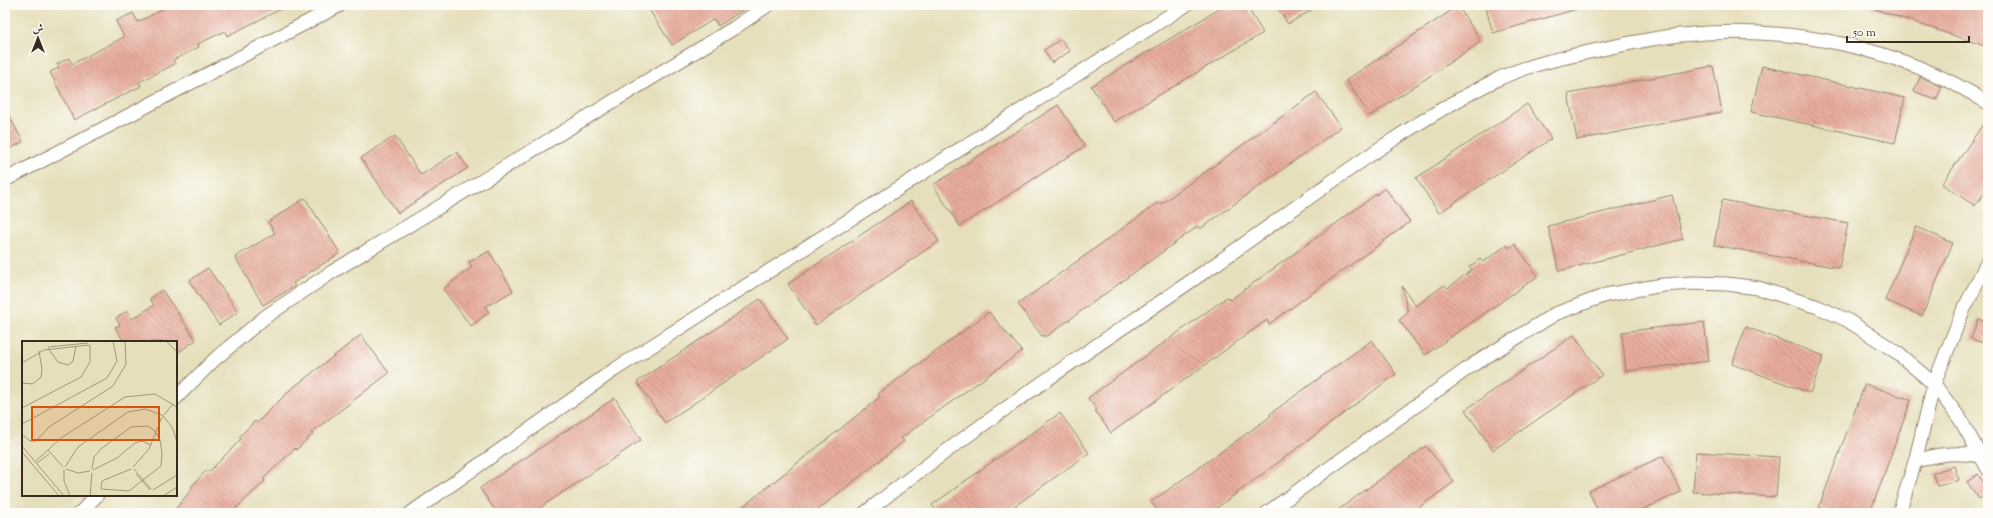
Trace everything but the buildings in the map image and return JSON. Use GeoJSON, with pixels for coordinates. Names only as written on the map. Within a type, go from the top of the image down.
{"type":"FeatureCollection","features":[{"type":"Feature","properties":{"kind":"street"},"geometry":{"type":"LineString","coordinates":[[5,180],[340,5]]}},
{"type":"Feature","properties":{"kind":"street"},"geometry":{"type":"LineString","coordinates":[[177,397],[215,359],[265,317],[332,272],[727,32],[768,5]]}},
{"type":"Feature","properties":{"kind":"street"},"geometry":{"type":"LineString","coordinates":[[411,513],[614,370],[1186,5]]}},
{"type":"Feature","properties":{"kind":"street"},"geometry":{"type":"LineString","coordinates":[[865,513],[924,466],[1050,377],[1378,151],[1448,106],[1500,78],[1528,67],[1618,46],[1680,35],[1731,33],[1782,35],[1824,41],[1880,53],[1927,70],[1988,103]]}},
{"type":"Feature","properties":{"kind":"street"},"geometry":{"type":"LineString","coordinates":[[1899,513],[1915,462],[1934,384],[1962,313],[1988,261]]}},
{"type":"Feature","properties":{"kind":"street"},"geometry":{"type":"LineString","coordinates":[[1267,513],[1471,366],[1555,314],[1606,295],[1663,285],[1694,282],[1726,284],[1764,290],[1818,307],[1847,320],[1895,351],[1934,384],[1960,420],[1988,469]]}},
{"type":"Feature","properties":{"kind":"street"},"geometry":{"type":"LineString","coordinates":[[1915,462],[1931,456],[1948,453],[1964,453],[1981,456]]}},
{"type":"Feature","properties":{"kind":"street"},"geometry":{"type":"LineString","coordinates":[[80,513],[96,496]]}}]}
